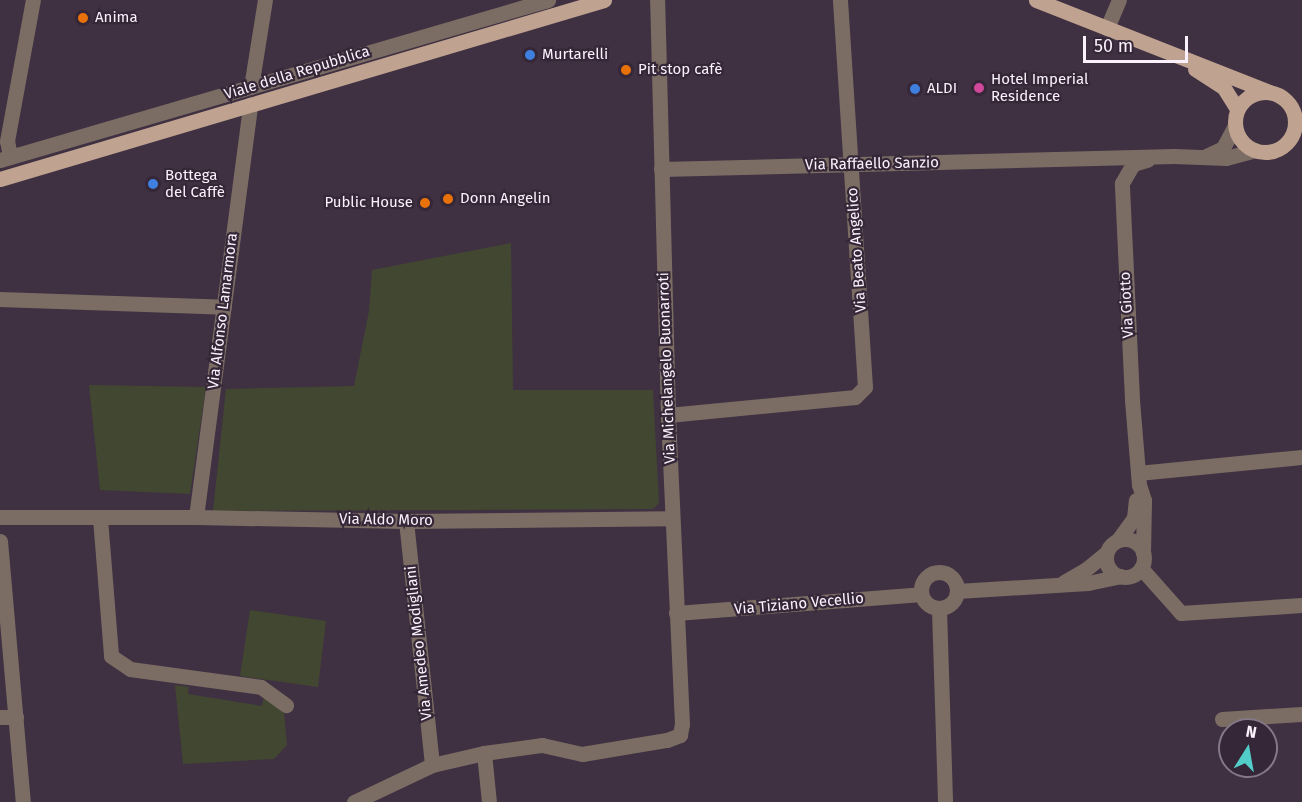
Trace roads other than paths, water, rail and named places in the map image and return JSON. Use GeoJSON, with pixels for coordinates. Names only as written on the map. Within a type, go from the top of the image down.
{"type":"FeatureCollection","features":[{"type":"Feature","properties":{"kind":"main road","name":"Viale della Repubblica"},"geometry":{"type":"LineString","coordinates":[[0,179],[604,0]]}},
{"type":"Feature","properties":{"kind":"main road"},"geometry":{"type":"LineString","coordinates":[[1036,0],[1170,53],[1220,70],[1275,94],[1302,101]]}},
{"type":"Feature","properties":{"kind":"main road"},"geometry":{"type":"LineString","coordinates":[[1170,53],[1216,82],[1237,109]]}},
{"type":"Feature","properties":{"kind":"main road"},"geometry":{"type":"LineString","coordinates":[[1275,94],[1294,112],[1298,127],[1290,140],[1279,149],[1265,152],[1254,150],[1241,141],[1234,125],[1237,109],[1250,95],[1275,94]]}},
{"type":"Feature","properties":{"kind":"street"},"geometry":{"type":"LineString","coordinates":[[5,158],[33,0]]}},
{"type":"Feature","properties":{"kind":"street"},"geometry":{"type":"LineString","coordinates":[[251,87],[265,0]]}},
{"type":"Feature","properties":{"kind":"street","name":"Viale della Repubblica"},"geometry":{"type":"LineString","coordinates":[[5,158],[548,0]]}},
{"type":"Feature","properties":{"kind":"street","name":"Via Michelangelo Buonarroti"},"geometry":{"type":"LineString","coordinates":[[484,753],[543,745],[582,754],[667,740],[680,735],[682,724],[671,518],[657,0]]}},
{"type":"Feature","properties":{"kind":"street","name":"Via Beato Angelico"},"geometry":{"type":"LineString","coordinates":[[668,416],[855,397],[863,392],[867,383],[840,0]]}},
{"type":"Feature","properties":{"kind":"street"},"geometry":{"type":"LineString","coordinates":[[1107,28],[1119,0]]}},
{"type":"Feature","properties":{"kind":"street","name":"Via Alfonso Lamarmora"},"geometry":{"type":"LineString","coordinates":[[196,517],[250,105]]}},
{"type":"Feature","properties":{"kind":"street"},"geometry":{"type":"LineString","coordinates":[[1203,157],[1223,148],[1234,125]]}},
{"type":"Feature","properties":{"kind":"street","name":"Via Raffaello Sanzio"},"geometry":{"type":"LineString","coordinates":[[661,169],[1226,158],[1254,150]]}},
{"type":"Feature","properties":{"kind":"street"},"geometry":{"type":"LineString","coordinates":[[1122,183],[1133,164],[1156,158]]}},
{"type":"Feature","properties":{"kind":"street","name":"Via Raffaello Sanzio"},"geometry":{"type":"LineString","coordinates":[[1084,159],[1108,166],[1122,183]]}},
{"type":"Feature","properties":{"kind":"street","name":"Via Giotto"},"geometry":{"type":"LineString","coordinates":[[1122,183],[1126,299],[1139,479],[1144,500],[1142,560]]}},
{"type":"Feature","properties":{"kind":"street"},"geometry":{"type":"LineString","coordinates":[[0,299],[224,308]]}},
{"type":"Feature","properties":{"kind":"street"},"geometry":{"type":"LineString","coordinates":[[1139,479],[1302,457]]}},
{"type":"Feature","properties":{"kind":"street","name":"Via Giotto"},"geometry":{"type":"LineString","coordinates":[[1118,540],[1134,518],[1139,479]]}},
{"type":"Feature","properties":{"kind":"street","name":"Via Aldo Moro"},"geometry":{"type":"LineString","coordinates":[[0,517],[196,517],[406,521],[671,518]]}},
{"type":"Feature","properties":{"kind":"street"},"geometry":{"type":"LineString","coordinates":[[100,518],[111,656],[130,669],[261,687],[286,705]]}},
{"type":"Feature","properties":{"kind":"street","name":"Via Amedeo Modigliani"},"geometry":{"type":"LineString","coordinates":[[406,521],[432,765]]}},
{"type":"Feature","properties":{"kind":"street"},"geometry":{"type":"LineString","coordinates":[[1061,583],[1085,570],[1106,554],[1118,540],[1136,543],[1142,560],[1181,613],[1302,605]]}},
{"type":"Feature","properties":{"kind":"street"},"geometry":{"type":"LineString","coordinates":[[0,541],[23,802]]}},
{"type":"Feature","properties":{"kind":"street"},"geometry":{"type":"LineString","coordinates":[[1106,554],[1107,565],[1120,576]]}},
{"type":"Feature","properties":{"kind":"street"},"geometry":{"type":"LineString","coordinates":[[957,591],[1088,583],[1132,575],[1142,560]]}},
{"type":"Feature","properties":{"kind":"street"},"geometry":{"type":"LineString","coordinates":[[938,572],[952,577],[957,591],[949,605],[939,609],[927,604],[921,594],[924,579],[938,572]]}},
{"type":"Feature","properties":{"kind":"street","name":"Via Tiziano Vecellio"},"geometry":{"type":"LineString","coordinates":[[676,613],[921,594]]}},
{"type":"Feature","properties":{"kind":"street"},"geometry":{"type":"LineString","coordinates":[[939,609],[945,802]]}},
{"type":"Feature","properties":{"kind":"street"},"geometry":{"type":"LineString","coordinates":[[1238,718],[1302,714]]}},
{"type":"Feature","properties":{"kind":"street"},"geometry":{"type":"LineString","coordinates":[[0,717],[16,717]]}},
{"type":"Feature","properties":{"kind":"street"},"geometry":{"type":"LineString","coordinates":[[354,802],[432,765],[484,753],[489,802]]}},
{"type":"Feature","properties":{"kind":"place","name":"Anima"},"geometry":{"type":"Point","coordinates":[83,18]}},
{"type":"Feature","properties":{"kind":"place","name":"Murtarelli"},"geometry":{"type":"Point","coordinates":[530,55]}},
{"type":"Feature","properties":{"kind":"place","name":"Pit stop cafè"},"geometry":{"type":"Point","coordinates":[626,70]}},
{"type":"Feature","properties":{"kind":"place","name":"Hotel Imperial Residence"},"geometry":{"type":"Point","coordinates":[979,88]}},
{"type":"Feature","properties":{"kind":"place","name":"ALDI"},"geometry":{"type":"Point","coordinates":[915,89]}},
{"type":"Feature","properties":{"kind":"place","name":"Bottega del Caffè"},"geometry":{"type":"Point","coordinates":[153,184]}},
{"type":"Feature","properties":{"kind":"place","name":"Donn Angelin"},"geometry":{"type":"Point","coordinates":[448,199]}},
{"type":"Feature","properties":{"kind":"place","name":"Public House"},"geometry":{"type":"Point","coordinates":[425,203]}}]}
